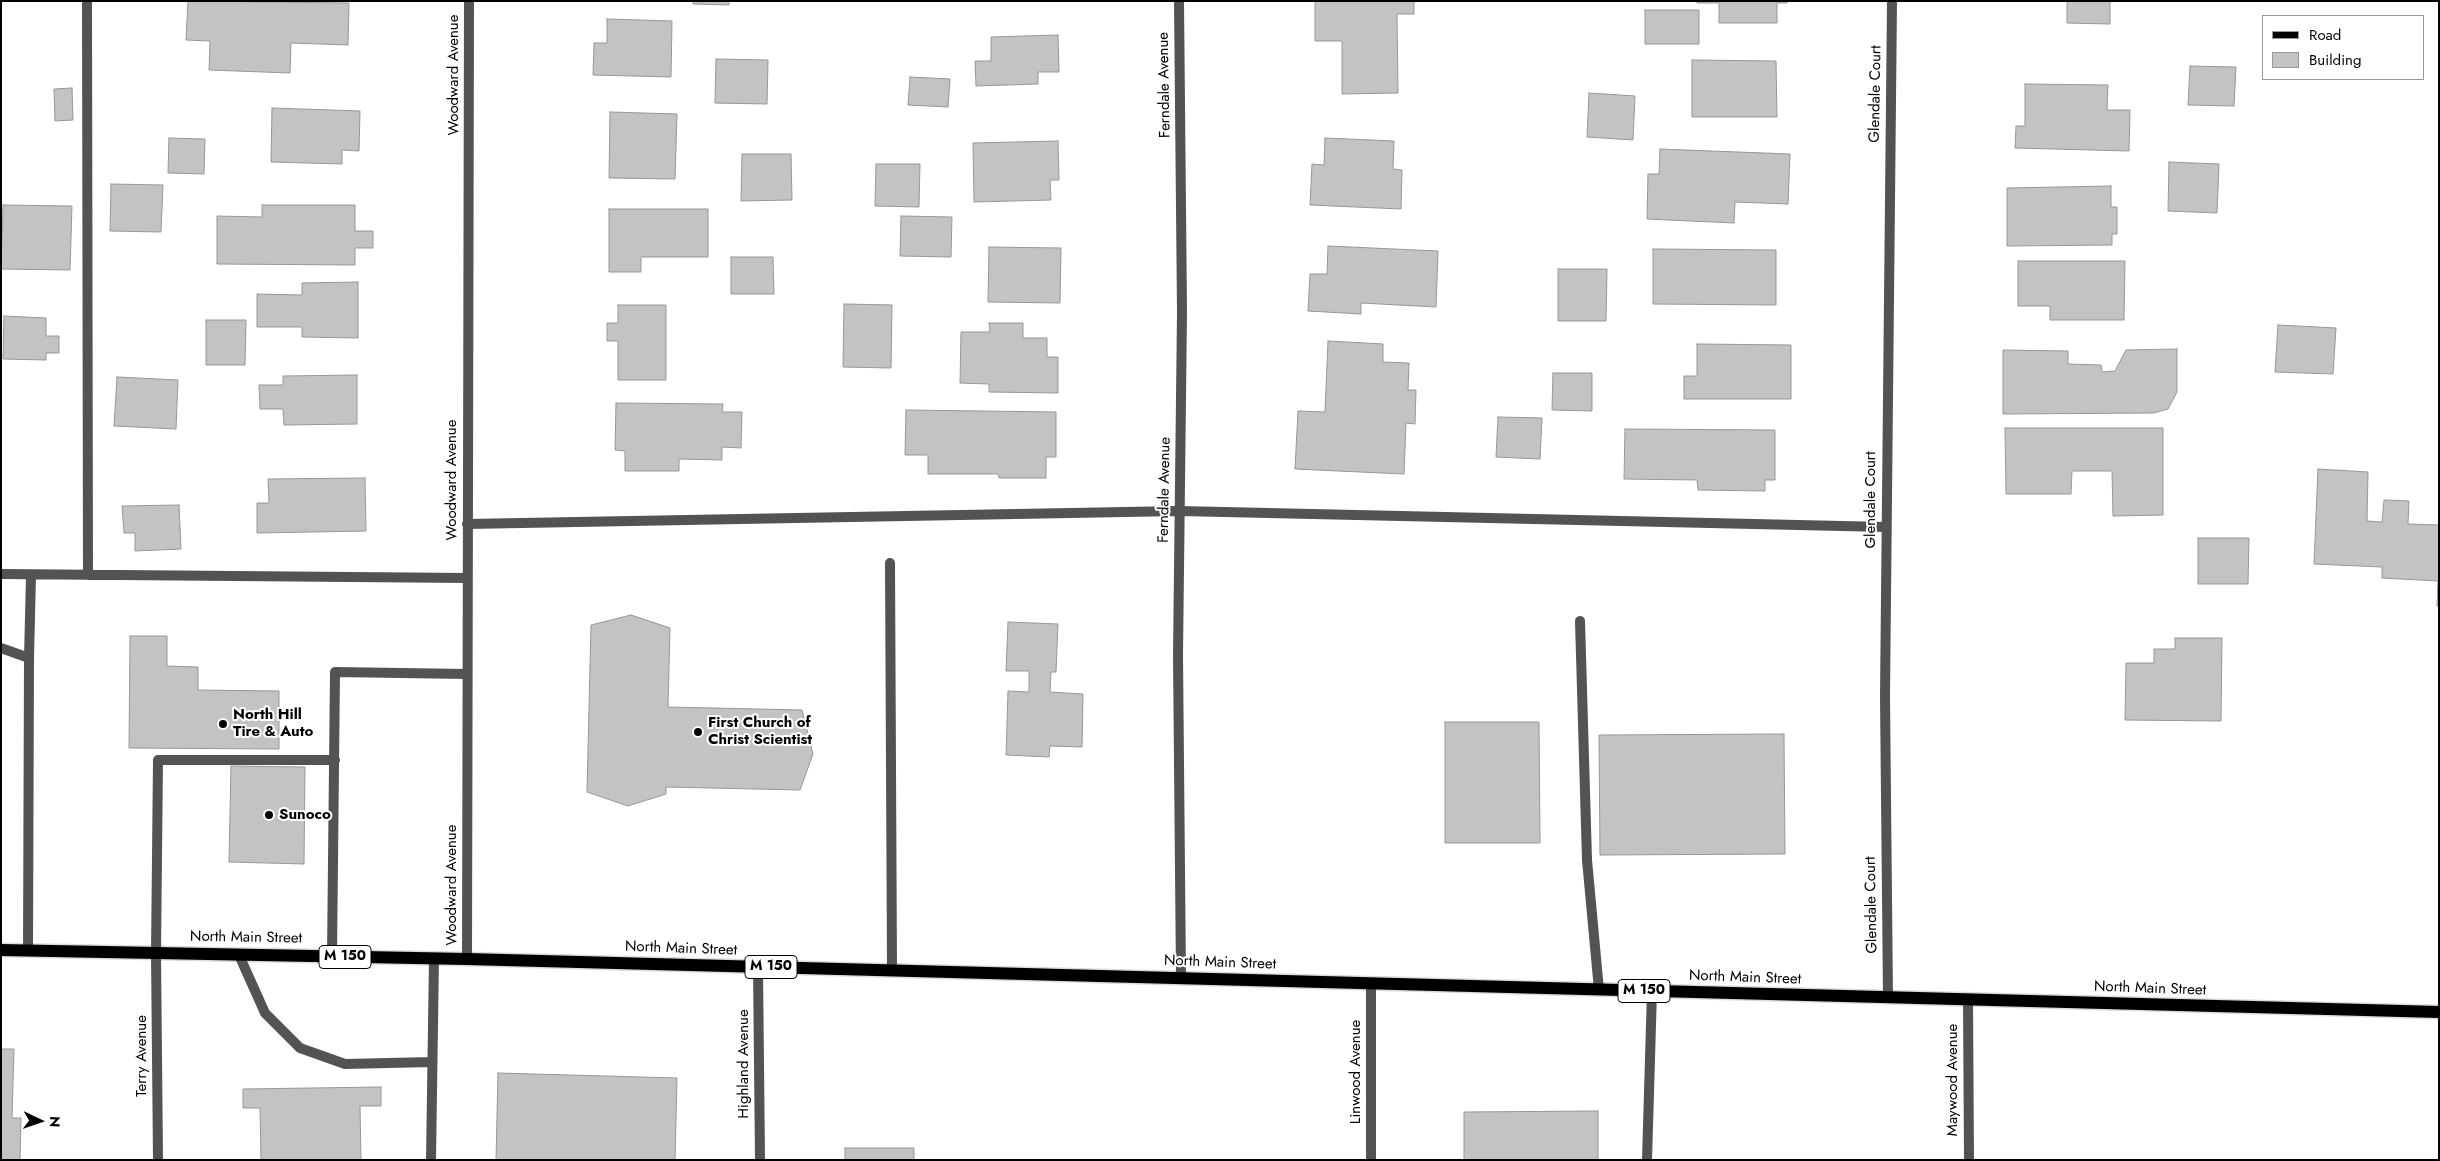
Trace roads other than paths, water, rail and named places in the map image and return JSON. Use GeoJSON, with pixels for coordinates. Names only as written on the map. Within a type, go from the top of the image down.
{"type":"FeatureCollection","features":[{"type":"Feature","properties":{"kind":"main road","name":"North Main Street"},"geometry":{"type":"LineString","coordinates":[[1,950],[434,958],[2439,1012]]}},
{"type":"Feature","properties":{"kind":"street"},"geometry":{"type":"LineString","coordinates":[[87,1],[88,575]]}},
{"type":"Feature","properties":{"kind":"street","name":"Woodward Avenue"},"geometry":{"type":"LineString","coordinates":[[467,959],[466,674],[469,1]]}},
{"type":"Feature","properties":{"kind":"street","name":"Ferndale Avenue"},"geometry":{"type":"LineString","coordinates":[[1179,1],[1182,302],[1180,511],[1181,978]]}},
{"type":"Feature","properties":{"kind":"street","name":"Glendale Court"},"geometry":{"type":"LineString","coordinates":[[1888,998],[1885,696],[1892,1]]}},
{"type":"Feature","properties":{"kind":"street"},"geometry":{"type":"LineString","coordinates":[[467,524],[1180,511],[1886,527]]}},
{"type":"Feature","properties":{"kind":"street"},"geometry":{"type":"LineString","coordinates":[[890,562],[892,970]]}},
{"type":"Feature","properties":{"kind":"street"},"geometry":{"type":"LineString","coordinates":[[1,574],[467,578]]}},
{"type":"Feature","properties":{"kind":"street"},"geometry":{"type":"LineString","coordinates":[[28,951],[31,575]]}},
{"type":"Feature","properties":{"kind":"street"},"geometry":{"type":"LineString","coordinates":[[1580,621],[1587,860],[1599,990]]}},
{"type":"Feature","properties":{"kind":"street"},"geometry":{"type":"LineString","coordinates":[[1,648],[29,658]]}},
{"type":"Feature","properties":{"kind":"street"},"geometry":{"type":"LineString","coordinates":[[332,956],[335,672],[466,674]]}},
{"type":"Feature","properties":{"kind":"street","name":"Terry Avenue"},"geometry":{"type":"LineString","coordinates":[[158,1160],[156,953],[158,760],[335,760]]}},
{"type":"Feature","properties":{"kind":"street"},"geometry":{"type":"LineString","coordinates":[[239,955],[265,1013],[300,1048],[345,1064],[432,1062]]}},
{"type":"Feature","properties":{"kind":"street"},"geometry":{"type":"LineString","coordinates":[[431,1160],[434,958]]}},
{"type":"Feature","properties":{"kind":"street","name":"Highland Avenue"},"geometry":{"type":"LineString","coordinates":[[758,967],[760,1160]]}},
{"type":"Feature","properties":{"kind":"street","name":"Linwood Avenue"},"geometry":{"type":"LineString","coordinates":[[1371,984],[1371,1160]]}},
{"type":"Feature","properties":{"kind":"street"},"geometry":{"type":"LineString","coordinates":[[1648,1160],[1652,991]]}},
{"type":"Feature","properties":{"kind":"street","name":"Maywood Avenue"},"geometry":{"type":"LineString","coordinates":[[1968,1000],[1968,1160]]}},
{"type":"Feature","properties":{"kind":"place","name":"North Hill Tire & Auto"},"geometry":{"type":"Point","coordinates":[223,724]}},
{"type":"Feature","properties":{"kind":"place","name":"First Church of Christ Scientist"},"geometry":{"type":"Point","coordinates":[698,732]}},
{"type":"Feature","properties":{"kind":"place","name":"Sunoco"},"geometry":{"type":"Point","coordinates":[269,815]}}]}
